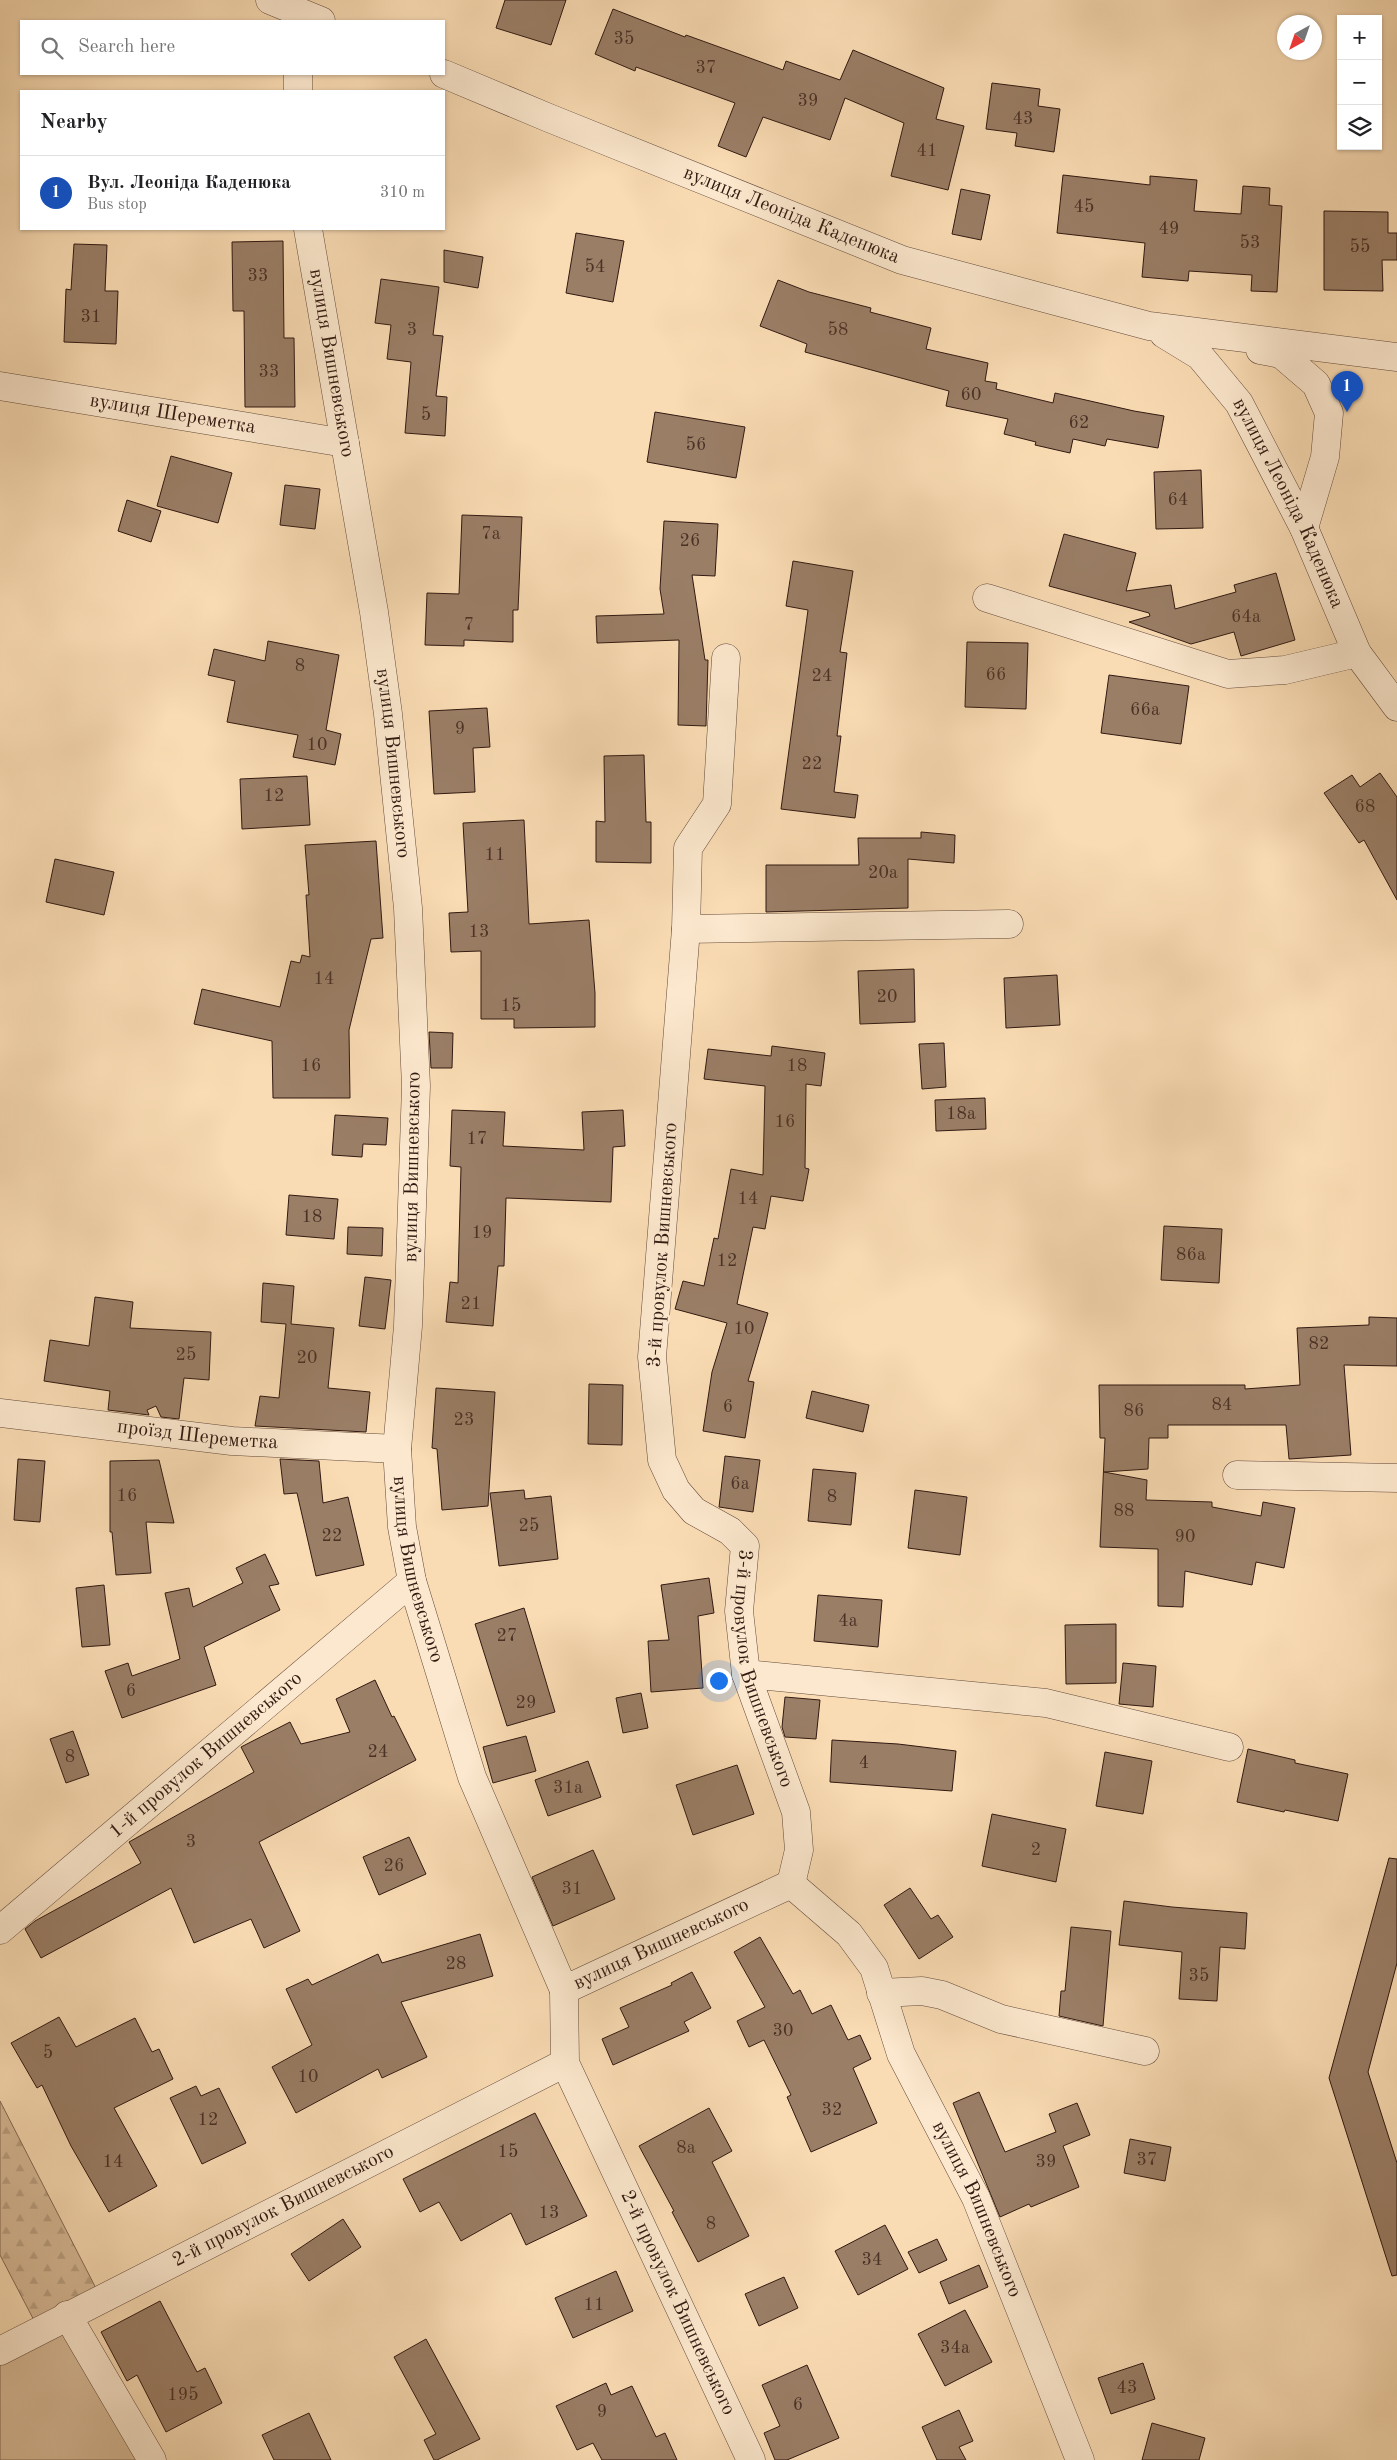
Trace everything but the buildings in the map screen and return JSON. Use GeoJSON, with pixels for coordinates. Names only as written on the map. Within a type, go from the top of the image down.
{"type":"FeatureCollection","features":[{"type":"Feature","properties":{"kind":"street"},"geometry":{"type":"LineString","coordinates":[[270,0],[305,18]]}},
{"type":"Feature","properties":{"kind":"street","name":"вулиця Леоніда Каденюка"},"geometry":{"type":"LineString","coordinates":[[445,74],[902,260],[1149,326],[1397,357]]}},
{"type":"Feature","properties":{"kind":"street"},"geometry":{"type":"LineString","coordinates":[[298,75],[298,90]]}},
{"type":"Feature","properties":{"kind":"street","name":"вулиця Вишневського"},"geometry":{"type":"LineString","coordinates":[[308,230],[374,612],[388,714],[408,908],[413,1002],[415,1104],[408,1326],[396,1449],[402,1526],[412,1581],[472,1777],[564,1990],[791,1884],[849,1934],[874,1968],[901,2054],[976,2198],[1080,2460]]}},
{"type":"Feature","properties":{"kind":"street"},"geometry":{"type":"LineString","coordinates":[[1149,326],[1211,342],[1280,354],[1316,384],[1329,413],[1325,457],[1304,528]]}},
{"type":"Feature","properties":{"kind":"street","name":"вулиця Леоніда Каденюка"},"geometry":{"type":"LineString","coordinates":[[1149,326],[1200,356],[1239,403],[1304,528],[1357,653],[1397,707]]}},
{"type":"Feature","properties":{"kind":"street","name":"вулиця Шереметка"},"geometry":{"type":"LineString","coordinates":[[0,386],[345,443]]}},
{"type":"Feature","properties":{"kind":"street"},"geometry":{"type":"LineString","coordinates":[[987,598],[1228,674],[1285,670],[1357,653]]}},
{"type":"Feature","properties":{"kind":"street","name":"3-й провулок Вишневського"},"geometry":{"type":"LineString","coordinates":[[726,658],[716,804],[688,848],[686,929],[652,1357],[662,1460],[676,1490],[694,1511],[730,1531],[745,1546],[739,1611],[746,1674],[796,1812],[800,1850],[791,1884]]}},
{"type":"Feature","properties":{"kind":"street"},"geometry":{"type":"LineString","coordinates":[[686,929],[1010,924]]}},
{"type":"Feature","properties":{"kind":"street","name":"проїзд Шереметка"},"geometry":{"type":"LineString","coordinates":[[0,1413],[232,1441],[396,1449]]}},
{"type":"Feature","properties":{"kind":"street"},"geometry":{"type":"LineString","coordinates":[[1237,1475],[1397,1478]]}},
{"type":"Feature","properties":{"kind":"street","name":"1-й провулок Вишневського"},"geometry":{"type":"LineString","coordinates":[[0,1930],[412,1581]]}},
{"type":"Feature","properties":{"kind":"street"},"geometry":{"type":"LineString","coordinates":[[746,1674],[1046,1703],[1230,1747]]}},
{"type":"Feature","properties":{"kind":"street","name":"2-й провулок Вишневського"},"geometry":{"type":"LineString","coordinates":[[564,1990],[564,2063],[751,2460]]}},
{"type":"Feature","properties":{"kind":"street"},"geometry":{"type":"LineString","coordinates":[[881,1993],[922,1991],[942,1996],[1001,2020],[1145,2051]]}},
{"type":"Feature","properties":{"kind":"street","name":"2-й провулок Вишневського"},"geometry":{"type":"LineString","coordinates":[[0,2351],[67,2315],[564,2063]]}},
{"type":"Feature","properties":{"kind":"street"},"geometry":{"type":"LineString","coordinates":[[67,2315],[152,2460]]}},
{"type":"Feature","properties":{"kind":"green space"},"geometry":{"type":"Polygon","coordinates":[[[0,2101],[101,2298],[39,2330],[0,2255],[0,2101]]]}},
{"type":"Feature","properties":{"kind":"green space"},"geometry":{"type":"Polygon","coordinates":[[[67,2315],[152,2460],[0,2460],[0,2351],[67,2315]]]}},
{"type":"Feature","properties":{"kind":"place","name":"Вул. Леоніда Каденюка"},"geometry":{"type":"Point","coordinates":[1347,412]}}]}
